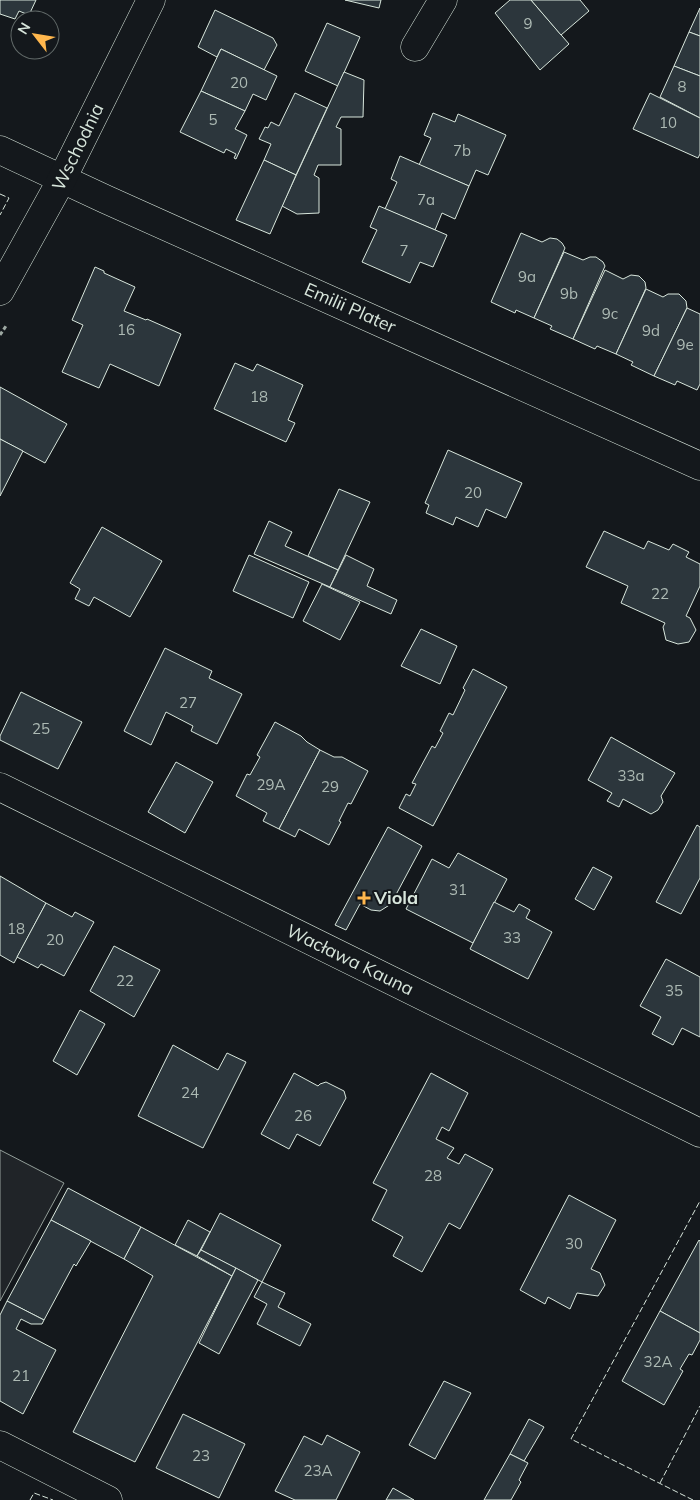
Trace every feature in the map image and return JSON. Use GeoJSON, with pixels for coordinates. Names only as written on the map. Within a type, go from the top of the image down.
{"type":"FeatureCollection","features":[{"type":"Feature","properties":{"kind":"street","name":"Wschodnia"},"geometry":{"type":"LineString","coordinates":[[0,291],[62,179],[151,0]]}},
{"type":"Feature","properties":{"kind":"street"},"geometry":{"type":"LineString","coordinates":[[415,47],[443,0]]}},
{"type":"Feature","properties":{"kind":"street","name":"Emilii Plater"},"geometry":{"type":"LineString","coordinates":[[0,150],[700,466]]}},
{"type":"Feature","properties":{"kind":"street","name":"Wacława Kauna"},"geometry":{"type":"LineString","coordinates":[[0,787],[700,1134]]}},
{"type":"Feature","properties":{"kind":"street"},"geometry":{"type":"LineString","coordinates":[[0,1445],[108,1500]]}},
{"type":"Feature","properties":{"kind":"shaded area"},"geometry":{"type":"Polygon","coordinates":[[[0,1150],[64,1183],[0,1301],[0,1150]]]}},
{"type":"Feature","properties":{"kind":"building"},"geometry":{"type":"Polygon","coordinates":[[[0,0],[36,0],[31,10],[10,10],[10,17],[0,14],[0,0]]]}},
{"type":"Feature","properties":{"kind":"building"},"geometry":{"type":"Polygon","coordinates":[[[345,0],[381,0],[379,8],[345,0]]]}},
{"type":"Feature","properties":{"kind":"building"},"geometry":{"type":"Polygon","coordinates":[[[510,0],[531,0],[569,44],[540,70],[495,13],[510,0]]]}},
{"type":"Feature","properties":{"kind":"building"},"geometry":{"type":"Polygon","coordinates":[[[531,0],[580,0],[589,11],[561,35],[531,0]]]}},
{"type":"Feature","properties":{"kind":"building"},"geometry":{"type":"Polygon","coordinates":[[[700,8],[700,36],[689,32],[700,8]]]}},
{"type":"Feature","properties":{"kind":"building"},"geometry":{"type":"Polygon","coordinates":[[[215,10],[273,38],[277,45],[264,70],[221,49],[217,57],[198,47],[215,10]]]}},
{"type":"Feature","properties":{"kind":"building"},"geometry":{"type":"Polygon","coordinates":[[[327,23],[360,37],[338,86],[305,71],[327,23]]]}},
{"type":"Feature","properties":{"kind":"building"},"geometry":{"type":"Polygon","coordinates":[[[689,32],[700,36],[700,76],[674,66],[689,32]]]}},
{"type":"Feature","properties":{"kind":"building"},"geometry":{"type":"Polygon","coordinates":[[[221,49],[277,76],[266,100],[253,94],[245,111],[201,91],[221,49]]]}},
{"type":"Feature","properties":{"kind":"building"},"geometry":{"type":"Polygon","coordinates":[[[674,66],[700,76],[700,118],[660,97],[674,66]]]}},
{"type":"Feature","properties":{"kind":"building"},"geometry":{"type":"Polygon","coordinates":[[[344,72],[364,80],[363,117],[341,117],[336,127],[341,129],[341,165],[318,165],[314,175],[319,178],[319,213],[297,214],[282,206],[344,72]]]}},
{"type":"Feature","properties":{"kind":"building"},"geometry":{"type":"Polygon","coordinates":[[[201,91],[245,111],[235,129],[247,135],[236,159],[234,158],[236,154],[226,149],[224,153],[180,132],[201,91]]]}},
{"type":"Feature","properties":{"kind":"building"},"geometry":{"type":"Polygon","coordinates":[[[295,93],[327,108],[296,175],[264,160],[271,144],[259,139],[265,127],[268,128],[271,122],[279,126],[295,93]]]}},
{"type":"Feature","properties":{"kind":"building"},"geometry":{"type":"Polygon","coordinates":[[[650,93],[700,118],[700,154],[698,158],[633,129],[650,93]]]}},
{"type":"Feature","properties":{"kind":"building"},"geometry":{"type":"Polygon","coordinates":[[[433,113],[455,122],[458,114],[506,135],[488,175],[476,170],[469,186],[419,165],[431,138],[424,135],[433,113]]]}},
{"type":"Feature","properties":{"kind":"building"},"geometry":{"type":"Polygon","coordinates":[[[400,156],[469,186],[455,219],[442,213],[435,230],[385,209],[397,182],[391,179],[400,156]]]}},
{"type":"Feature","properties":{"kind":"building"},"geometry":{"type":"Polygon","coordinates":[[[264,160],[296,175],[270,234],[236,220],[264,160]]]}},
{"type":"Feature","properties":{"kind":"building"},"geometry":{"type":"Polygon","coordinates":[[[379,206],[447,235],[433,267],[420,262],[410,283],[362,262],[377,230],[370,227],[379,206]]]}},
{"type":"Feature","properties":{"kind":"building"},"geometry":{"type":"Polygon","coordinates":[[[521,233],[542,242],[550,238],[557,239],[565,248],[534,318],[516,310],[515,313],[491,302],[521,233]]]}},
{"type":"Feature","properties":{"kind":"building"},"geometry":{"type":"Polygon","coordinates":[[[564,252],[583,260],[596,257],[605,266],[573,339],[550,329],[552,326],[534,318],[564,252]]]}},
{"type":"Feature","properties":{"kind":"building"},"geometry":{"type":"Polygon","coordinates":[[[95,267],[135,287],[124,311],[181,334],[159,386],[110,364],[99,388],[62,372],[83,325],[72,320],[95,267]]]}},
{"type":"Feature","properties":{"kind":"building"},"geometry":{"type":"Polygon","coordinates":[[[605,270],[623,279],[631,275],[639,276],[645,282],[646,288],[616,354],[597,346],[595,349],[573,339],[605,270]]]}},
{"type":"Feature","properties":{"kind":"building"},"geometry":{"type":"Polygon","coordinates":[[[646,289],[663,297],[668,294],[679,294],[686,301],[687,308],[654,376],[631,365],[633,362],[616,354],[646,289]]]}},
{"type":"Feature","properties":{"kind":"building"},"geometry":{"type":"Polygon","coordinates":[[[687,308],[700,314],[700,384],[697,390],[677,381],[675,385],[654,376],[687,308]]]}},
{"type":"Feature","properties":{"kind":"building"},"geometry":{"type":"Polygon","coordinates":[[[235,363],[253,371],[257,364],[303,385],[288,420],[295,423],[286,442],[214,409],[235,363]]]}},
{"type":"Feature","properties":{"kind":"building"},"geometry":{"type":"Polygon","coordinates":[[[0,387],[67,424],[45,463],[0,439],[0,387]]]}},
{"type":"Feature","properties":{"kind":"building"},"geometry":{"type":"Polygon","coordinates":[[[0,439],[23,451],[0,496],[0,439]]]}},
{"type":"Feature","properties":{"kind":"building"},"geometry":{"type":"Polygon","coordinates":[[[448,450],[522,483],[506,518],[486,509],[478,527],[456,517],[453,525],[426,513],[429,505],[425,503],[448,450]]]}},
{"type":"Feature","properties":{"kind":"building"},"geometry":{"type":"Polygon","coordinates":[[[339,489],[370,502],[338,570],[308,556],[339,489]]]}},
{"type":"Feature","properties":{"kind":"building"},"geometry":{"type":"Polygon","coordinates":[[[269,521],[292,532],[285,546],[338,570],[330,587],[254,554],[269,521]]]}},
{"type":"Feature","properties":{"kind":"building"},"geometry":{"type":"Polygon","coordinates":[[[102,527],[162,561],[130,617],[94,597],[89,606],[75,599],[80,589],[70,583],[102,527]]]}},
{"type":"Feature","properties":{"kind":"building"},"geometry":{"type":"Polygon","coordinates":[[[604,531],[644,549],[648,541],[669,550],[673,544],[689,552],[686,557],[700,564],[700,586],[686,616],[690,618],[696,630],[689,642],[678,644],[666,640],[663,627],[665,623],[621,603],[628,586],[586,567],[604,531]]]}},
{"type":"Feature","properties":{"kind":"building"},"geometry":{"type":"Polygon","coordinates":[[[249,555],[309,582],[293,618],[233,591],[249,555]]]}},
{"type":"Feature","properties":{"kind":"building"},"geometry":{"type":"Polygon","coordinates":[[[346,555],[374,569],[367,586],[397,600],[391,614],[330,587],[346,555]]]}},
{"type":"Feature","properties":{"kind":"building"},"geometry":{"type":"Polygon","coordinates":[[[322,584],[360,602],[340,640],[303,621],[322,584]]]}},
{"type":"Feature","properties":{"kind":"building"},"geometry":{"type":"Polygon","coordinates":[[[421,629],[457,646],[440,684],[401,666],[421,629]]]}},
{"type":"Feature","properties":{"kind":"building"},"geometry":{"type":"Polygon","coordinates":[[[165,648],[212,671],[209,678],[242,694],[217,744],[191,731],[193,726],[166,712],[151,745],[124,731],[165,648]]]}},
{"type":"Feature","properties":{"kind":"building"},"geometry":{"type":"Polygon","coordinates":[[[473,669],[507,687],[433,826],[399,808],[406,794],[410,796],[416,784],[412,783],[432,746],[435,748],[443,733],[440,731],[449,713],[453,715],[465,690],[463,688],[473,669]]]}},
{"type":"Feature","properties":{"kind":"building"},"geometry":{"type":"Polygon","coordinates":[[[21,692],[82,722],[58,769],[0,740],[0,736],[21,692]]]}},
{"type":"Feature","properties":{"kind":"building"},"geometry":{"type":"Polygon","coordinates":[[[275,722],[301,736],[320,750],[279,829],[263,821],[267,813],[236,796],[247,774],[250,775],[260,757],[257,755],[275,722]]]}},
{"type":"Feature","properties":{"kind":"building"},"geometry":{"type":"Polygon","coordinates":[[[611,737],[675,773],[661,796],[663,802],[658,810],[651,814],[623,799],[619,807],[607,801],[612,793],[588,780],[611,737]]]}},
{"type":"Feature","properties":{"kind":"building"},"geometry":{"type":"Polygon","coordinates":[[[320,750],[334,757],[342,757],[368,771],[351,804],[348,803],[329,845],[299,829],[295,837],[279,829],[320,750]]]}},
{"type":"Feature","properties":{"kind":"building"},"geometry":{"type":"Polygon","coordinates":[[[176,762],[213,782],[185,833],[148,812],[176,762]]]}},
{"type":"Feature","properties":{"kind":"building"},"geometry":{"type":"Polygon","coordinates":[[[697,825],[700,827],[700,878],[681,914],[656,902],[697,825]]]}},
{"type":"Feature","properties":{"kind":"building"},"geometry":{"type":"Polygon","coordinates":[[[388,827],[422,846],[391,904],[380,911],[371,910],[360,904],[346,930],[335,925],[388,827]]]}},
{"type":"Feature","properties":{"kind":"building"},"geometry":{"type":"Polygon","coordinates":[[[458,853],[507,879],[473,943],[406,909],[432,859],[449,868],[458,853]]]}},
{"type":"Feature","properties":{"kind":"building"},"geometry":{"type":"Polygon","coordinates":[[[593,867],[612,877],[594,910],[575,899],[593,867]]]}},
{"type":"Feature","properties":{"kind":"building"},"geometry":{"type":"Polygon","coordinates":[[[0,876],[46,903],[14,963],[0,955],[0,876]]]}},
{"type":"Feature","properties":{"kind":"building"},"geometry":{"type":"Polygon","coordinates":[[[494,902],[514,912],[519,904],[530,910],[526,918],[552,932],[528,979],[470,949],[494,902]]]}},
{"type":"Feature","properties":{"kind":"building"},"geometry":{"type":"Polygon","coordinates":[[[46,903],[72,917],[75,912],[94,922],[64,976],[41,964],[38,968],[17,957],[46,903]]]}},
{"type":"Feature","properties":{"kind":"building"},"geometry":{"type":"Polygon","coordinates":[[[114,946],[160,970],[134,1017],[90,991],[114,946]]]}},
{"type":"Feature","properties":{"kind":"building"},"geometry":{"type":"Polygon","coordinates":[[[666,959],[700,977],[700,1037],[682,1028],[673,1045],[652,1034],[661,1017],[640,1006],[666,959]]]}},
{"type":"Feature","properties":{"kind":"building"},"geometry":{"type":"Polygon","coordinates":[[[80,1010],[105,1024],[77,1075],[53,1061],[80,1010]]]}},
{"type":"Feature","properties":{"kind":"building"},"geometry":{"type":"Polygon","coordinates":[[[173,1045],[218,1070],[227,1053],[246,1062],[203,1148],[138,1116],[173,1045]]]}},
{"type":"Feature","properties":{"kind":"building"},"geometry":{"type":"Polygon","coordinates":[[[294,1073],[318,1086],[326,1082],[344,1091],[346,1098],[320,1146],[297,1134],[289,1149],[261,1134],[294,1073]]]}},
{"type":"Feature","properties":{"kind":"building"},"geometry":{"type":"Polygon","coordinates":[[[431,1073],[468,1093],[449,1131],[442,1127],[436,1139],[454,1148],[447,1158],[459,1164],[465,1154],[493,1169],[460,1229],[449,1223],[422,1272],[393,1256],[403,1237],[372,1220],[387,1190],[373,1183],[431,1073]]]}},
{"type":"Feature","properties":{"kind":"building"},"geometry":{"type":"Polygon","coordinates":[[[68,1188],[141,1227],[124,1259],[51,1220],[68,1188]]]}},
{"type":"Feature","properties":{"kind":"building"},"geometry":{"type":"Polygon","coordinates":[[[569,1195],[616,1220],[591,1269],[600,1273],[605,1285],[598,1296],[577,1293],[570,1309],[548,1297],[545,1304],[520,1290],[569,1195]]]}},
{"type":"Feature","properties":{"kind":"building"},"geometry":{"type":"Polygon","coordinates":[[[220,1213],[281,1245],[262,1282],[201,1250],[220,1213]]]}},
{"type":"Feature","properties":{"kind":"building"},"geometry":{"type":"Polygon","coordinates":[[[51,1220],[91,1241],[76,1266],[74,1264],[44,1320],[7,1301],[51,1220]]]}},
{"type":"Feature","properties":{"kind":"building"},"geometry":{"type":"Polygon","coordinates":[[[188,1220],[210,1232],[197,1256],[175,1245],[188,1220]]]}},
{"type":"Feature","properties":{"kind":"building"},"geometry":{"type":"Polygon","coordinates":[[[141,1227],[232,1276],[135,1462],[73,1432],[153,1276],[124,1259],[141,1227]]]}},
{"type":"Feature","properties":{"kind":"building"},"geometry":{"type":"Polygon","coordinates":[[[700,1241],[700,1333],[660,1311],[700,1241]]]}},
{"type":"Feature","properties":{"kind":"building"},"geometry":{"type":"Polygon","coordinates":[[[201,1250],[236,1268],[232,1276],[197,1256],[201,1250]]]}},
{"type":"Feature","properties":{"kind":"building"},"geometry":{"type":"Polygon","coordinates":[[[236,1268],[258,1280],[219,1354],[199,1343],[236,1268]]]}},
{"type":"Feature","properties":{"kind":"building"},"geometry":{"type":"Polygon","coordinates":[[[262,1282],[285,1293],[278,1307],[311,1324],[300,1346],[257,1324],[267,1304],[254,1297],[262,1282]]]}},
{"type":"Feature","properties":{"kind":"building"},"geometry":{"type":"Polygon","coordinates":[[[7,1301],[44,1320],[42,1324],[31,1324],[21,1319],[16,1329],[56,1350],[23,1414],[0,1401],[0,1315],[7,1301]]]}},
{"type":"Feature","properties":{"kind":"building"},"geometry":{"type":"Polygon","coordinates":[[[660,1311],[700,1333],[700,1340],[692,1355],[689,1354],[680,1369],[683,1371],[664,1405],[622,1381],[660,1311]]]}},
{"type":"Feature","properties":{"kind":"building"},"geometry":{"type":"Polygon","coordinates":[[[444,1381],[471,1393],[435,1459],[409,1445],[444,1381]]]}},
{"type":"Feature","properties":{"kind":"building"},"geometry":{"type":"Polygon","coordinates":[[[183,1414],[245,1444],[219,1498],[156,1468],[183,1414]]]}},
{"type":"Feature","properties":{"kind":"building"},"geometry":{"type":"Polygon","coordinates":[[[529,1419],[544,1427],[524,1461],[510,1454],[529,1419]]]}},
{"type":"Feature","properties":{"kind":"building"},"geometry":{"type":"Polygon","coordinates":[[[327,1435],[360,1452],[336,1500],[295,1500],[275,1491],[304,1436],[322,1445],[327,1435]]]}},
{"type":"Feature","properties":{"kind":"building"},"geometry":{"type":"Polygon","coordinates":[[[510,1454],[528,1463],[519,1480],[521,1482],[511,1500],[484,1500],[510,1454]]]}},
{"type":"Feature","properties":{"kind":"building"},"geometry":{"type":"Polygon","coordinates":[[[393,1488],[414,1500],[386,1500],[393,1488]]]}},
{"type":"Feature","properties":{"kind":"fence"},"geometry":{"type":"LineString","coordinates":[[0,194],[9,198],[0,215]]}},
{"type":"Feature","properties":{"kind":"fence"},"geometry":{"type":"LineString","coordinates":[[693,1500],[571,1439],[700,1201]]}},
{"type":"Feature","properties":{"kind":"fence"},"geometry":{"type":"LineString","coordinates":[[660,1483],[700,1406]]}},
{"type":"Feature","properties":{"kind":"fence"},"geometry":{"type":"LineString","coordinates":[[30,1500],[34,1493],[53,1500]]}},
{"type":"Feature","properties":{"kind":"place","name":"Viola"},"geometry":{"type":"Point","coordinates":[364,898]}}]}
